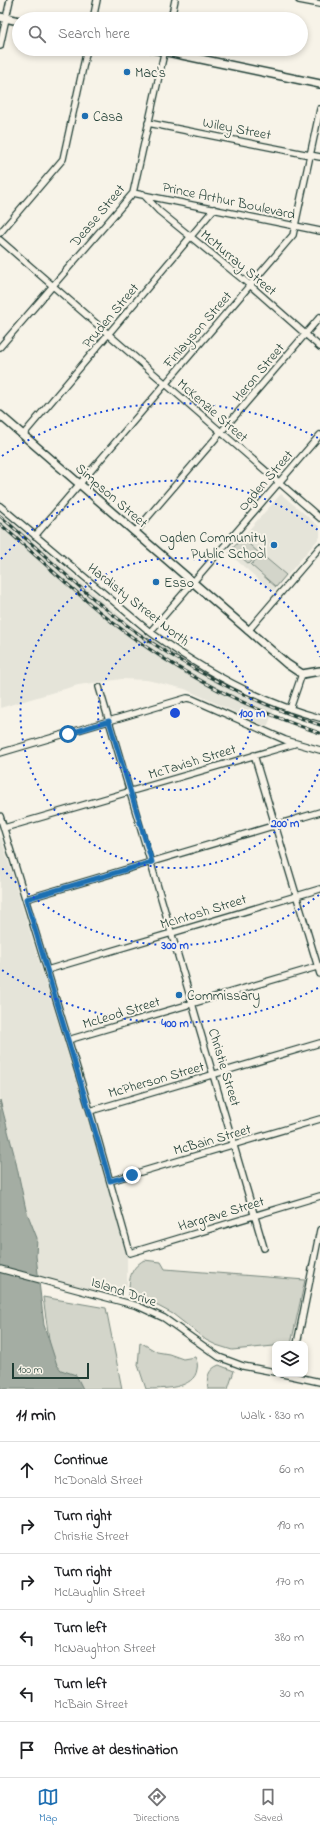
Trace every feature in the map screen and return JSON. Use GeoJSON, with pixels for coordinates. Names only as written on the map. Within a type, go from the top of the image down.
{"type":"FeatureCollection","features":[{"type":"Feature","properties":{"kind":"main road"},"geometry":{"type":"LineString","coordinates":[[192,56],[320,84]]}},
{"type":"Feature","properties":{"kind":"main road","name":"Simpson Street"},"geometry":{"type":"LineString","coordinates":[[0,416],[194,581],[248,631],[302,674]]}},
{"type":"Feature","properties":{"kind":"main road"},"geometry":{"type":"LineString","coordinates":[[302,674],[320,671]]}},
{"type":"Feature","properties":{"kind":"street"},"geometry":{"type":"LineString","coordinates":[[0,46],[3,17],[10,0]]}},
{"type":"Feature","properties":{"kind":"street"},"geometry":{"type":"LineString","coordinates":[[94,12],[97,0]]}},
{"type":"Feature","properties":{"kind":"street"},"geometry":{"type":"LineString","coordinates":[[172,12],[175,0]]}},
{"type":"Feature","properties":{"kind":"street"},"geometry":{"type":"LineString","coordinates":[[299,0],[320,4]]}},
{"type":"Feature","properties":{"kind":"street"},"geometry":{"type":"LineString","coordinates":[[0,233],[63,159],[85,56]]}},
{"type":"Feature","properties":{"kind":"street","name":"Dease Street"},"geometry":{"type":"LineString","coordinates":[[0,347],[133,193],[163,56]]}},
{"type":"Feature","properties":{"kind":"street","name":"Finlayson Street"},"geometry":{"type":"LineString","coordinates":[[35,536],[293,235],[320,109]]}},
{"type":"Feature","properties":{"kind":"street","name":"Wiley Street"},"geometry":{"type":"LineString","coordinates":[[148,123],[320,157]]}},
{"type":"Feature","properties":{"kind":"street","name":"Prince Arthur Boulevard"},"geometry":{"type":"LineString","coordinates":[[133,193],[214,208],[320,231]]}},
{"type":"Feature","properties":{"kind":"street","name":"McMurray Street"},"geometry":{"type":"LineString","coordinates":[[144,194],[159,211],[190,238],[250,286],[320,347]]}},
{"type":"Feature","properties":{"kind":"street","name":"Pruden Street"},"geometry":{"type":"LineString","coordinates":[[23,435],[109,336],[214,208]]}},
{"type":"Feature","properties":{"kind":"street","name":"McKenzie Street"},"geometry":{"type":"LineString","coordinates":[[0,240],[221,434],[320,518]]}},
{"type":"Feature","properties":{"kind":"street","name":"Heron Street"},"geometry":{"type":"LineString","coordinates":[[135,532],[221,434],[320,317]]}},
{"type":"Feature","properties":{"kind":"street","name":"Ogden Street"},"geometry":{"type":"LineString","coordinates":[[150,632],[320,435]]}},
{"type":"Feature","properties":{"kind":"street","name":"Hardisty Street North"},"geometry":{"type":"LineString","coordinates":[[0,506],[150,632],[215,674],[260,697],[290,709],[320,718]]}},
{"type":"Feature","properties":{"kind":"street"},"geometry":{"type":"LineString","coordinates":[[248,631],[320,547]]}},
{"type":"Feature","properties":{"kind":"street"},"geometry":{"type":"LineString","coordinates":[[290,709],[302,674]]}},
{"type":"Feature","properties":{"kind":"street","name":"Christie Street"},"geometry":{"type":"LineString","coordinates":[[99,687],[256,1215],[264,1248]]}},
{"type":"Feature","properties":{"kind":"street"},"geometry":{"type":"LineString","coordinates":[[0,753],[181,699],[192,699],[295,744],[320,750]]}},
{"type":"Feature","properties":{"kind":"street","name":"McTavish Street"},"geometry":{"type":"LineString","coordinates":[[4,828],[295,744]]}},
{"type":"Feature","properties":{"kind":"street"},"geometry":{"type":"LineString","coordinates":[[254,755],[319,966],[320,974]]}},
{"type":"Feature","properties":{"kind":"street"},"geometry":{"type":"LineString","coordinates":[[26,899],[320,812]]}},
{"type":"Feature","properties":{"kind":"street"},"geometry":{"type":"LineString","coordinates":[[0,816],[110,1181]]}},
{"type":"Feature","properties":{"kind":"street","name":"McIntosh Street"},"geometry":{"type":"LineString","coordinates":[[47,970],[320,888]]}},
{"type":"Feature","properties":{"kind":"street","name":"McLeod Street"},"geometry":{"type":"LineString","coordinates":[[68,1040],[319,966]]}},
{"type":"Feature","properties":{"kind":"street","name":"McPherson Street"},"geometry":{"type":"LineString","coordinates":[[90,1111],[320,1043]]}},
{"type":"Feature","properties":{"kind":"street","name":"McBain Street"},"geometry":{"type":"LineString","coordinates":[[110,1181],[320,1120]]}},
{"type":"Feature","properties":{"kind":"street","name":"Hargrave Street"},"geometry":{"type":"LineString","coordinates":[[110,1181],[130,1253],[320,1196]]}},
{"type":"Feature","properties":{"kind":"street"},"geometry":{"type":"LineString","coordinates":[[298,1341],[320,1230]]}},
{"type":"Feature","properties":{"kind":"street","name":"Island Drive"},"geometry":{"type":"LineString","coordinates":[[0,1269],[52,1281],[138,1306],[156,1313],[219,1357],[243,1366],[272,1371]]}},
{"type":"Feature","properties":{"kind":"street"},"geometry":{"type":"LineString","coordinates":[[299,1377],[320,1382]]}},
{"type":"Feature","properties":{"kind":"shaded area","name":"Ogden Community Public School"},"geometry":{"type":"Polygon","coordinates":[[[281,494],[320,527],[320,537],[273,592],[228,553],[281,494]]]}},
{"type":"Feature","properties":{"kind":"shaded area"},"geometry":{"type":"Polygon","coordinates":[[[0,512],[134,627],[201,670],[275,708],[267,727],[185,689],[147,680],[122,679],[78,685],[0,708],[0,512]]]}},
{"type":"Feature","properties":{"kind":"shaded area"},"geometry":{"type":"Polygon","coordinates":[[[242,538],[259,553],[249,564],[232,549],[242,538]]]}},
{"type":"Feature","properties":{"kind":"shaded area"},"geometry":{"type":"Polygon","coordinates":[[[261,554],[286,575],[276,587],[251,565],[261,554]]]}},
{"type":"Feature","properties":{"kind":"shaded area"},"geometry":{"type":"Polygon","coordinates":[[[0,835],[86,1112],[127,1256],[127,1286],[106,1293],[38,1276],[36,1256],[37,1238],[26,1210],[15,1158],[0,1100],[0,835]]]}},
{"type":"Feature","properties":{"kind":"shaded area"},"geometry":{"type":"Polygon","coordinates":[[[0,1100],[15,1158],[26,1210],[37,1238],[36,1256],[44,1325],[57,1365],[61,1370],[76,1375],[83,1389],[0,1389],[0,1100]]]}},
{"type":"Feature","properties":{"kind":"shaded area"},"geometry":{"type":"Polygon","coordinates":[[[144,1260],[161,1262],[165,1269],[305,1280],[292,1341],[272,1341],[272,1346],[232,1350],[206,1340],[173,1314],[156,1305],[129,1296],[131,1275],[139,1263],[144,1260]]]}},
{"type":"Feature","properties":{"kind":"shaded area"},"geometry":{"type":"Polygon","coordinates":[[[43,1297],[106,1308],[122,1389],[56,1389],[43,1297]]]}},
{"type":"Feature","properties":{"kind":"shaded area"},"geometry":{"type":"Polygon","coordinates":[[[140,1342],[157,1352],[183,1359],[195,1357],[197,1369],[195,1376],[190,1381],[177,1386],[160,1389],[146,1389],[138,1365],[140,1342]]]}},
{"type":"Feature","properties":{"kind":"shaded area"},"geometry":{"type":"Polygon","coordinates":[[[219,1365],[234,1371],[228,1389],[208,1389],[207,1381],[210,1371],[219,1365]]]}},
{"type":"Feature","properties":{"kind":"railway"},"geometry":{"type":"LineString","coordinates":[[0,516],[103,606],[160,648],[226,686],[272,707],[320,725]]}},
{"type":"Feature","properties":{"kind":"railway"},"geometry":{"type":"LineString","coordinates":[[0,524],[69,586],[112,622],[160,656],[185,672],[238,700],[320,733]]}},
{"type":"Feature","properties":{"kind":"place","name":"Mac's"},"geometry":{"type":"Point","coordinates":[127,72]}},
{"type":"Feature","properties":{"kind":"place","name":"Casa"},"geometry":{"type":"Point","coordinates":[85,116]}},
{"type":"Feature","properties":{"kind":"place","name":"Ogden Community Public School"},"geometry":{"type":"Point","coordinates":[274,545]}},
{"type":"Feature","properties":{"kind":"place","name":"Esso"},"geometry":{"type":"Point","coordinates":[156,582]}},
{"type":"Feature","properties":{"kind":"place","name":"Commissary"},"geometry":{"type":"Point","coordinates":[179,995]}},
{"type":"Feature","properties":{"kind":"route"},"geometry":{"type":"LineString","coordinates":[[68,734],[109,721],[152,862],[26,899],[110,1181],[132,1175]]}}]}
